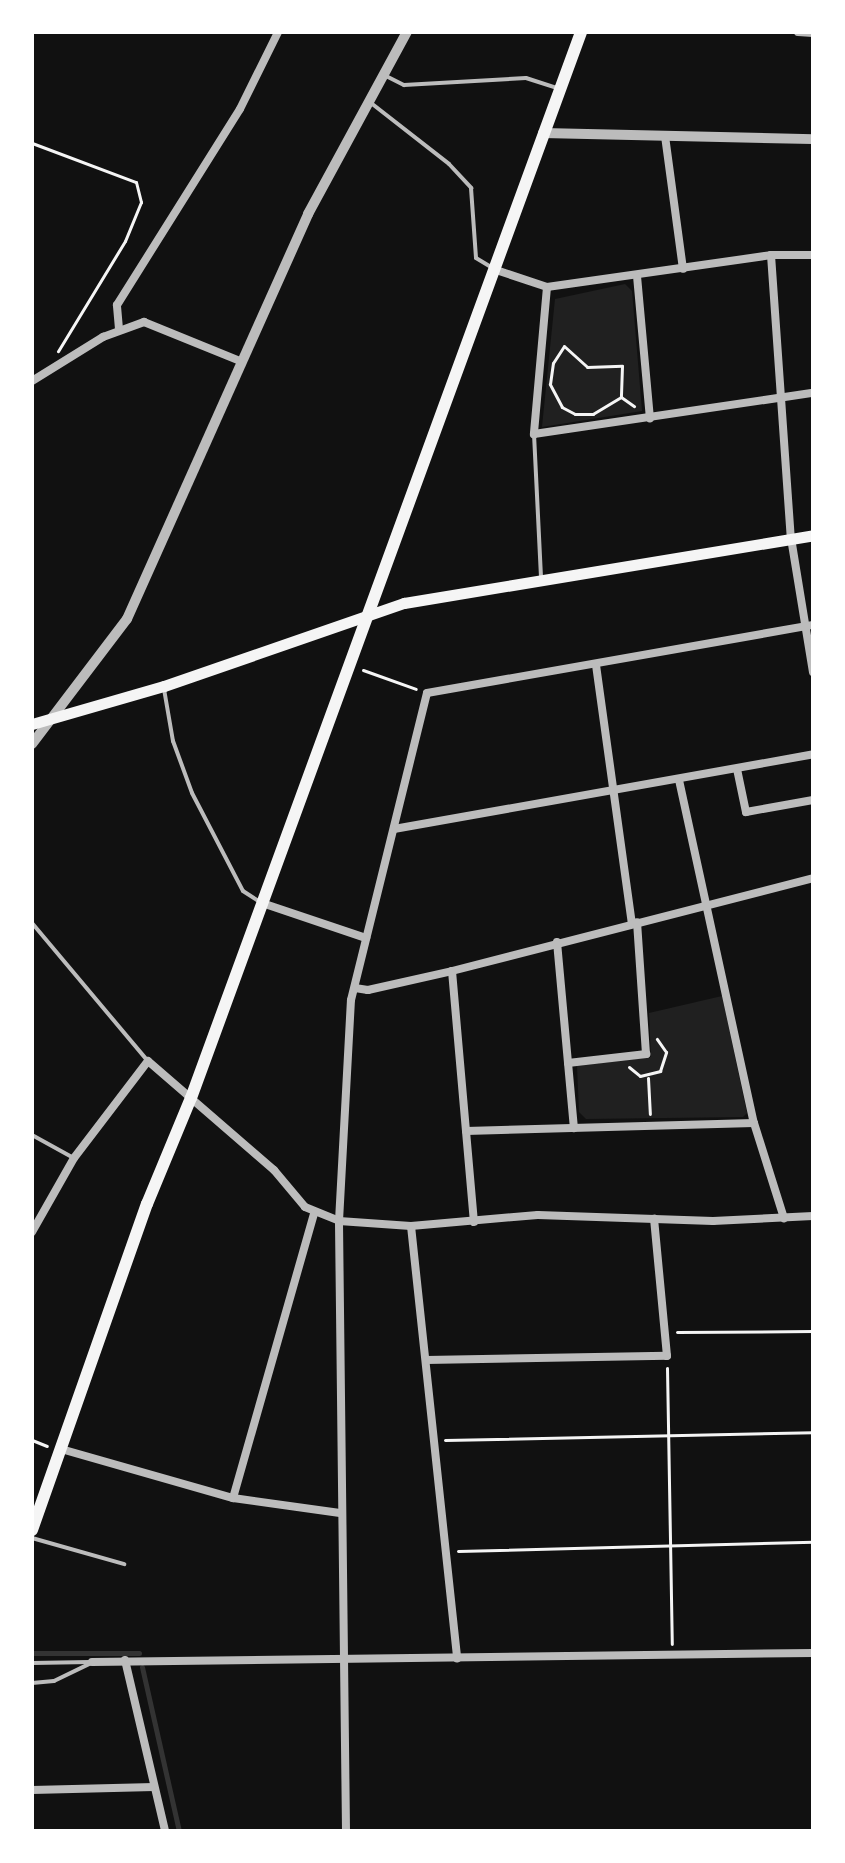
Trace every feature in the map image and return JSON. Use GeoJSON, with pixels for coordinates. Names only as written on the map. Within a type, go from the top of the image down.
{"type":"FeatureCollection","features":[{"type":"Feature","properties":{"kind":"highway"},"geometry":{"type":"LineString","coordinates":[[32,1530],[36,1504],[61,1449],[147,1204],[191,1098],[581,32]]}},
{"type":"Feature","properties":{"kind":"main road"},"geometry":{"type":"LineString","coordinates":[[32,724],[164,686],[366,614],[541,578],[813,535]]}},
{"type":"Feature","properties":{"kind":"street"},"geometry":{"type":"LineString","coordinates":[[119,329],[117,305],[240,109],[278,32]]}},
{"type":"Feature","properties":{"kind":"street"},"geometry":{"type":"LineString","coordinates":[[32,744],[127,619],[308,214],[407,32]]}},
{"type":"Feature","properties":{"kind":"street"},"geometry":{"type":"LineString","coordinates":[[801,32],[813,33]]}},
{"type":"Feature","properties":{"kind":"street"},"geometry":{"type":"LineString","coordinates":[[543,133],[813,139]]}},
{"type":"Feature","properties":{"kind":"street"},"geometry":{"type":"LineString","coordinates":[[665,136],[683,269]]}},
{"type":"Feature","properties":{"kind":"street"},"geometry":{"type":"LineString","coordinates":[[493,269],[547,287],[771,255],[813,255]]}},
{"type":"Feature","properties":{"kind":"street"},"geometry":{"type":"LineString","coordinates":[[771,255],[791,538],[802,626],[813,672]]}},
{"type":"Feature","properties":{"kind":"street"},"geometry":{"type":"LineString","coordinates":[[637,276],[650,418]]}},
{"type":"Feature","properties":{"kind":"street"},"geometry":{"type":"LineString","coordinates":[[547,287],[534,434],[813,393]]}},
{"type":"Feature","properties":{"kind":"street"},"geometry":{"type":"LineString","coordinates":[[32,381],[119,329],[144,322],[240,361]]}},
{"type":"Feature","properties":{"kind":"street"},"geometry":{"type":"LineString","coordinates":[[346,1831],[339,1221],[355,988],[427,693],[813,625]]}},
{"type":"Feature","properties":{"kind":"street"},"geometry":{"type":"LineString","coordinates":[[568,1063],[646,1054],[634,922],[596,665]]}},
{"type":"Feature","properties":{"kind":"street"},"geometry":{"type":"LineString","coordinates":[[394,829],[616,793],[813,754]]}},
{"type":"Feature","properties":{"kind":"street"},"geometry":{"type":"LineString","coordinates":[[737,769],[746,812],[813,800]]}},
{"type":"Feature","properties":{"kind":"street"},"geometry":{"type":"LineString","coordinates":[[679,780],[754,1123],[784,1218]]}},
{"type":"Feature","properties":{"kind":"street"},"geometry":{"type":"LineString","coordinates":[[355,988],[368,990],[452,971],[813,878]]}},
{"type":"Feature","properties":{"kind":"street"},"geometry":{"type":"LineString","coordinates":[[262,903],[366,938]]}},
{"type":"Feature","properties":{"kind":"street"},"geometry":{"type":"LineString","coordinates":[[557,942],[574,1128]]}},
{"type":"Feature","properties":{"kind":"street"},"geometry":{"type":"LineString","coordinates":[[452,971],[474,1222]]}},
{"type":"Feature","properties":{"kind":"street"},"geometry":{"type":"LineString","coordinates":[[32,1232],[74,1158],[148,1061],[274,1170],[314,1213],[339,1221],[411,1226],[538,1215],[654,1219],[813,1216]]}},
{"type":"Feature","properties":{"kind":"street"},"geometry":{"type":"LineString","coordinates":[[466,1131],[754,1123]]}},
{"type":"Feature","properties":{"kind":"street"},"geometry":{"type":"LineString","coordinates":[[233,1498],[314,1213]]}},
{"type":"Feature","properties":{"kind":"street"},"geometry":{"type":"LineString","coordinates":[[426,1360],[667,1356],[654,1219]]}},
{"type":"Feature","properties":{"kind":"street"},"geometry":{"type":"LineString","coordinates":[[411,1226],[457,1659]]}},
{"type":"Feature","properties":{"kind":"street"},"geometry":{"type":"LineString","coordinates":[[61,1449],[233,1498],[340,1513]]}},
{"type":"Feature","properties":{"kind":"street"},"geometry":{"type":"LineString","coordinates":[[92,1662],[813,1653]]}},
{"type":"Feature","properties":{"kind":"street"},"geometry":{"type":"LineString","coordinates":[[125,1660],[165,1831]]}},
{"type":"Feature","properties":{"kind":"street"},"geometry":{"type":"LineString","coordinates":[[32,1790],[154,1787]]}},
{"type":"Feature","properties":{"kind":"lane"},"geometry":{"type":"LineString","coordinates":[[383,75],[404,85],[526,78],[559,88]]}},
{"type":"Feature","properties":{"kind":"lane"},"geometry":{"type":"LineString","coordinates":[[369,101],[449,164],[471,188],[476,258],[493,269]]}},
{"type":"Feature","properties":{"kind":"lane"},"geometry":{"type":"LineString","coordinates":[[534,434],[541,578]]}},
{"type":"Feature","properties":{"kind":"lane"},"geometry":{"type":"LineString","coordinates":[[164,686],[173,741],[192,793],[243,891],[262,903]]}},
{"type":"Feature","properties":{"kind":"lane"},"geometry":{"type":"LineString","coordinates":[[32,923],[148,1061]]}},
{"type":"Feature","properties":{"kind":"lane"},"geometry":{"type":"LineString","coordinates":[[32,1135],[74,1158]]}},
{"type":"Feature","properties":{"kind":"lane"},"geometry":{"type":"LineString","coordinates":[[32,1538],[124,1564]]}},
{"type":"Feature","properties":{"kind":"lane"},"geometry":{"type":"LineString","coordinates":[[32,1663],[92,1662]]}},
{"type":"Feature","properties":{"kind":"lane"},"geometry":{"type":"LineString","coordinates":[[32,1683],[54,1681],[92,1662]]}},
{"type":"Feature","properties":{"kind":"path"},"geometry":{"type":"LineString","coordinates":[[32,143],[136,182],[141,202],[125,241],[68,329],[50,369]]}},
{"type":"Feature","properties":{"kind":"path"},"geometry":{"type":"LineString","coordinates":[[564,346],[587,367],[622,366],[621,397],[612,405],[575,414],[554,399],[553,363],[564,346]]}},
{"type":"Feature","properties":{"kind":"path"},"geometry":{"type":"LineString","coordinates":[[363,670],[427,693]]}},
{"type":"Feature","properties":{"kind":"path"},"geometry":{"type":"LineString","coordinates":[[625,1056],[634,1073],[648,1076],[660,1071],[666,1052],[660,1041],[645,1036]]}},
{"type":"Feature","properties":{"kind":"path"},"geometry":{"type":"LineString","coordinates":[[648,1076],[651,1126]]}},
{"type":"Feature","properties":{"kind":"path"},"geometry":{"type":"LineString","coordinates":[[665,1333],[813,1331]]}},
{"type":"Feature","properties":{"kind":"path"},"geometry":{"type":"LineString","coordinates":[[667,1356],[672,1656]]}},
{"type":"Feature","properties":{"kind":"path"},"geometry":{"type":"LineString","coordinates":[[435,1441],[668,1433],[813,1432]]}},
{"type":"Feature","properties":{"kind":"path"},"geometry":{"type":"LineString","coordinates":[[446,1551],[813,1542]]}},
{"type":"Feature","properties":{"kind":"shaded area"},"geometry":{"type":"Polygon","coordinates":[[[625,284],[632,291],[642,411],[542,427],[555,299],[625,284]]]}},
{"type":"Feature","properties":{"kind":"shaded area"},"geometry":{"type":"Polygon","coordinates":[[[722,996],[747,1113],[743,1117],[586,1119],[579,1112],[577,1066],[651,1057],[649,1013],[722,996]]]}},
{"type":"Feature","properties":{"kind":"waterway"},"geometry":{"type":"LineString","coordinates":[[32,1653],[139,1653]]}},
{"type":"Feature","properties":{"kind":"waterway"},"geometry":{"type":"LineString","coordinates":[[142,1667],[179,1831]]}}]}
